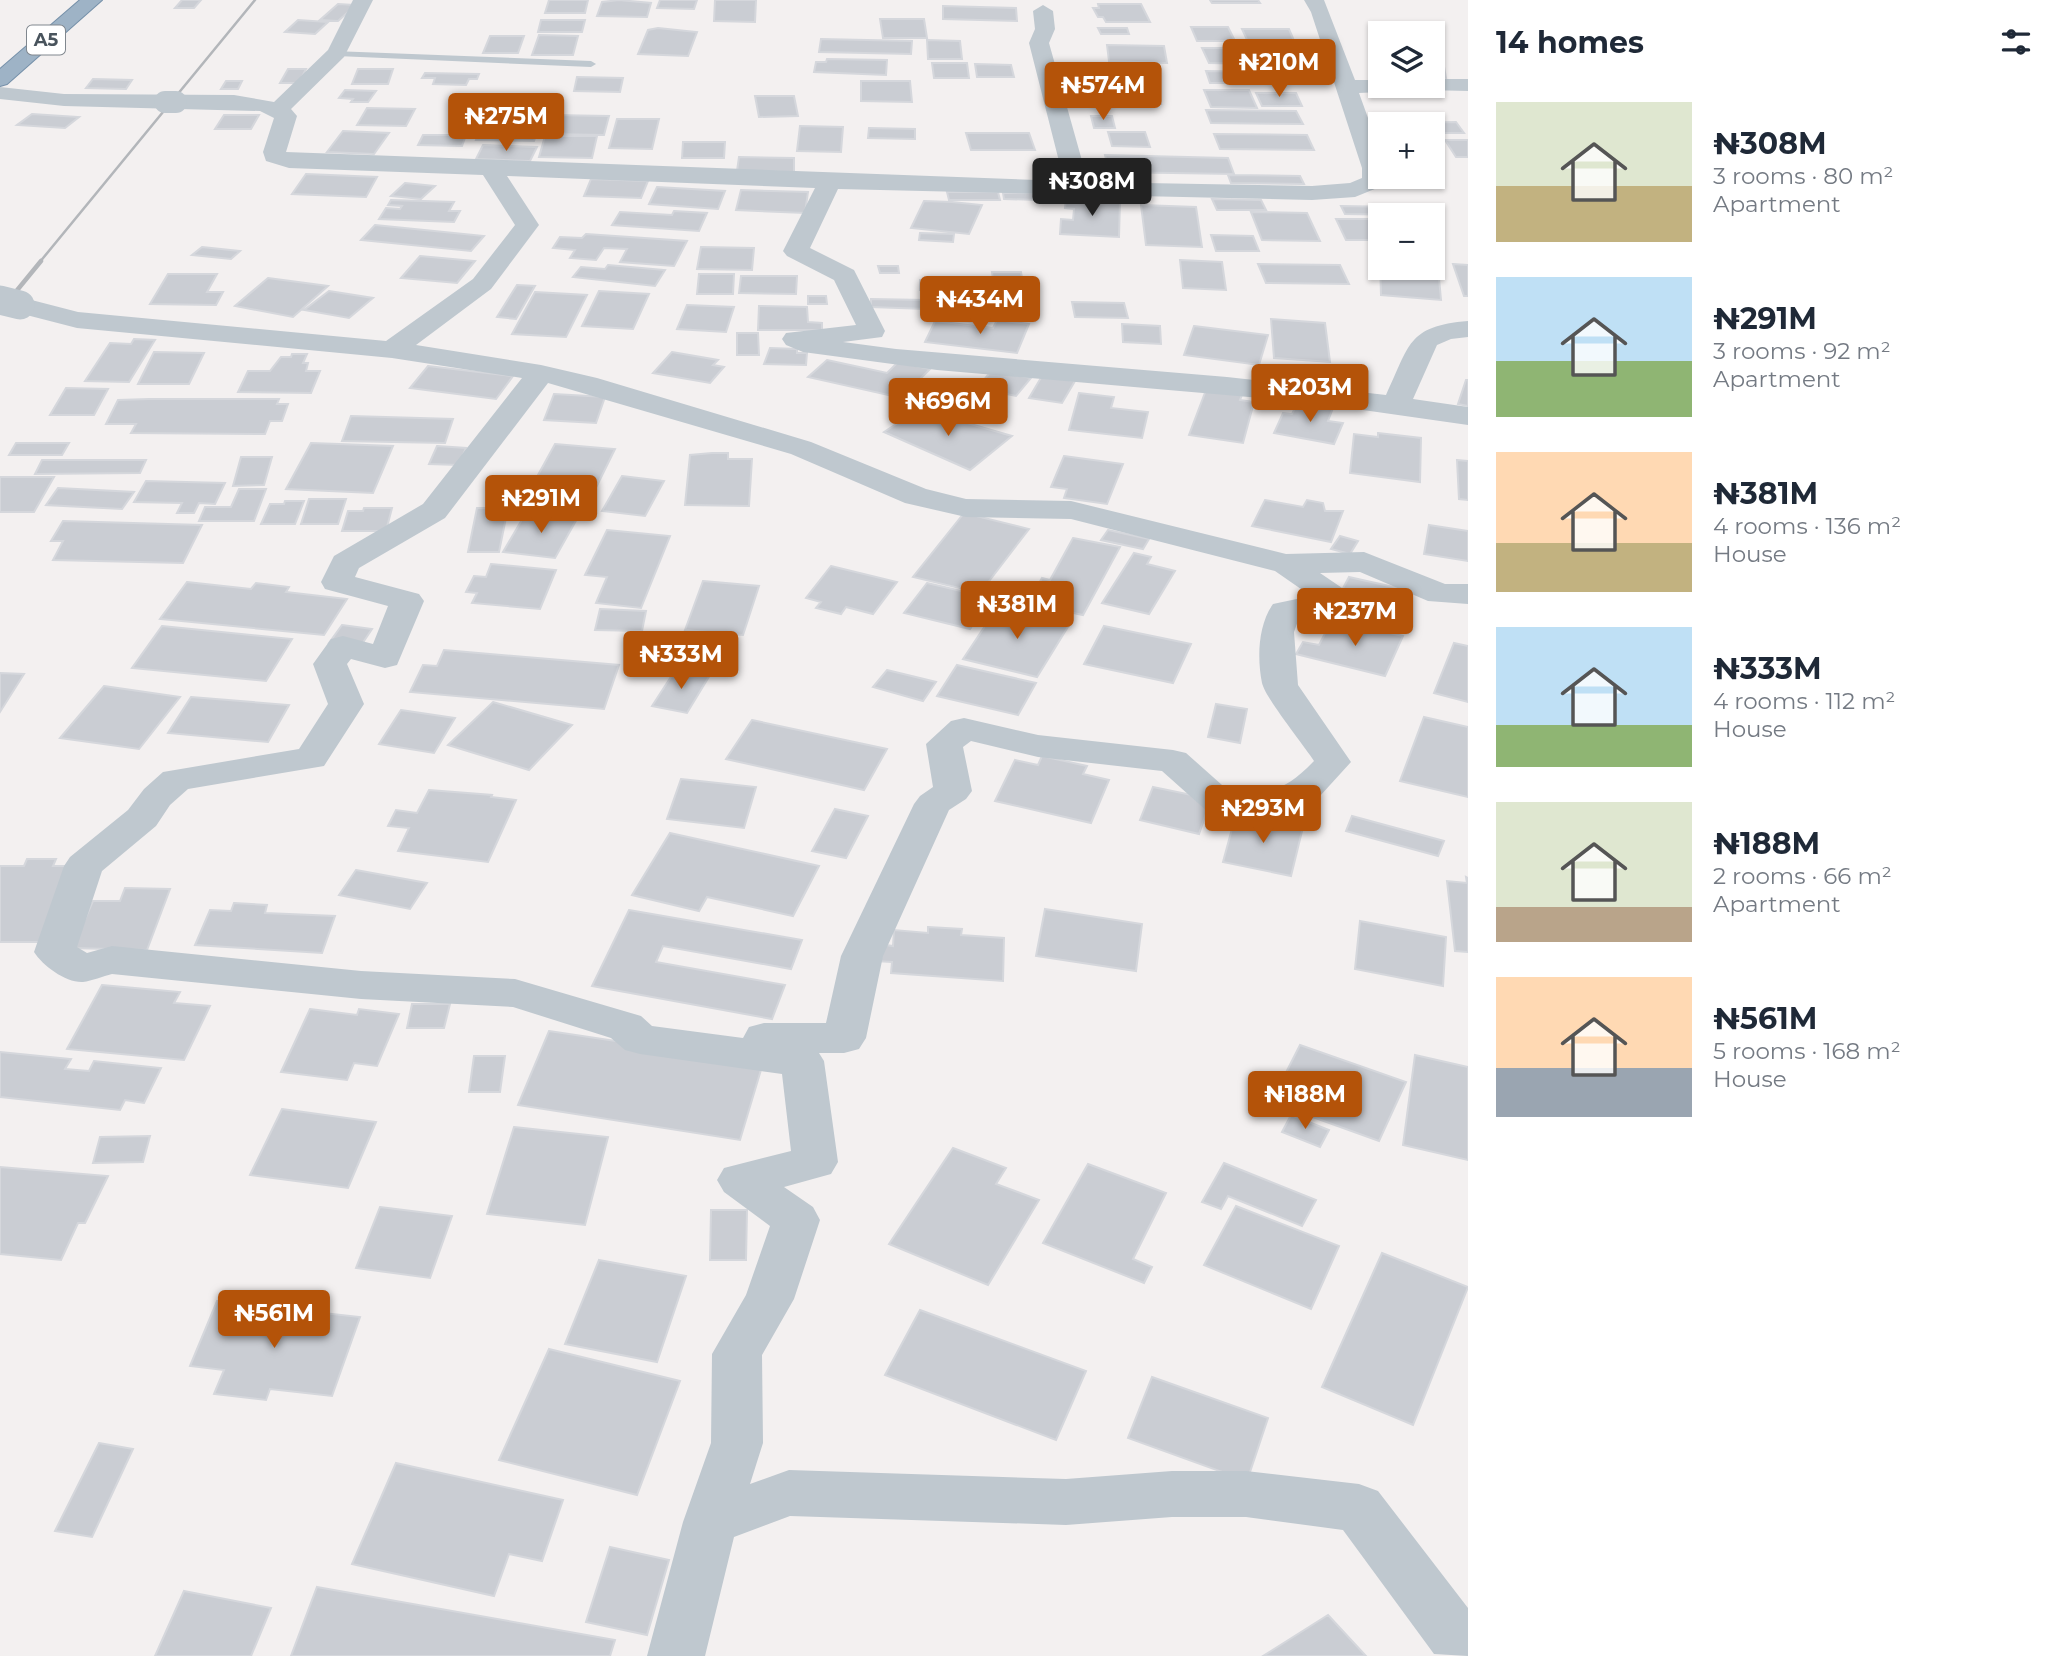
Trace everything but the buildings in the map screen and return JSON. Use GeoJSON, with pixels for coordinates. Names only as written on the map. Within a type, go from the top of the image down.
{"type":"FeatureCollection","features":[{"type":"Feature","properties":{"kind":"highway","name":"A5"},"geometry":{"type":"LineString","coordinates":[[42,17],[62,0]]}},
{"type":"Feature","properties":{"kind":"highway","name":"A5"},"geometry":{"type":"LineString","coordinates":[[0,80],[92,0]]}},
{"type":"Feature","properties":{"kind":"street"},"geometry":{"type":"LineString","coordinates":[[279,109],[337,53],[363,0]]}},
{"type":"Feature","properties":{"kind":"street"},"geometry":{"type":"LineString","coordinates":[[0,93],[64,100],[240,103],[279,109],[286,116],[282,134],[273,148],[274,156],[289,161],[1078,189],[1311,193],[1354,190],[1374,181],[1374,168],[1321,12],[1314,0]]}},
{"type":"Feature","properties":{"kind":"street"},"geometry":{"type":"LineString","coordinates":[[1043,11],[1045,29],[1039,43],[1078,189]]}},
{"type":"Feature","properties":{"kind":"street"},"geometry":{"type":"LineString","coordinates":[[1445,85],[1468,85]]}},
{"type":"Feature","properties":{"kind":"street"},"geometry":{"type":"LineString","coordinates":[[1345,88],[1368,87]]}},
{"type":"Feature","properties":{"kind":"street"},"geometry":{"type":"LineString","coordinates":[[392,349],[482,284],[527,225],[491,169]]}},
{"type":"Feature","properties":{"kind":"street"},"geometry":{"type":"LineString","coordinates":[[830,182],[796,251],[845,275],[872,331],[796,339],[813,346],[948,364],[1147,378],[1396,405],[1468,416]]}},
{"type":"Feature","properties":{"kind":"street"},"geometry":{"type":"LineString","coordinates":[[10,302],[77,320],[392,349],[541,373],[587,384],[801,448],[916,496],[966,508],[1071,510],[1286,564],[1364,562],[1440,594],[1468,594]]}},
{"type":"Feature","properties":{"kind":"street"},"geometry":{"type":"LineString","coordinates":[[1396,405],[1426,340],[1445,331],[1468,329]]}},
{"type":"Feature","properties":{"kind":"street"},"geometry":{"type":"LineString","coordinates":[[541,373],[434,512],[345,563],[337,582],[407,601],[385,658],[342,646],[330,664],[346,704],[311,758],[176,780],[157,797],[142,818],[84,866],[55,952],[82,968],[112,960],[361,985],[515,993],[626,1027],[640,1039],[802,1061],[815,1161],[740,1180],[796,1220],[769,1299],[737,1354],[737,1443],[710,1522],[676,1656]]}},
{"type":"Feature","properties":{"kind":"street"},"geometry":{"type":"LineString","coordinates":[[640,1039],[844,1038],[862,956],[933,804],[953,791],[944,744],[964,729],[1038,746],[1173,761],[1221,804],[1282,804],[1311,787],[1333,762],[1280,685],[1277,632],[1285,611],[1339,601],[1286,564]]}},
{"type":"Feature","properties":{"kind":"street"},"geometry":{"type":"LineString","coordinates":[[710,1522],[789,1493],[1066,1502],[1171,1494],[1246,1494],[1359,1508],[1454,1635],[1468,1641]]}},
{"type":"Feature","properties":{"kind":"lane"},"geometry":{"type":"LineString","coordinates":[[337,53],[591,64]]}},
{"type":"Feature","properties":{"kind":"railway"},"geometry":{"type":"LineString","coordinates":[[39,263],[255,0]]}},
{"type":"Feature","properties":{"kind":"railway"},"geometry":{"type":"LineString","coordinates":[[0,311],[41,261]]}}]}
